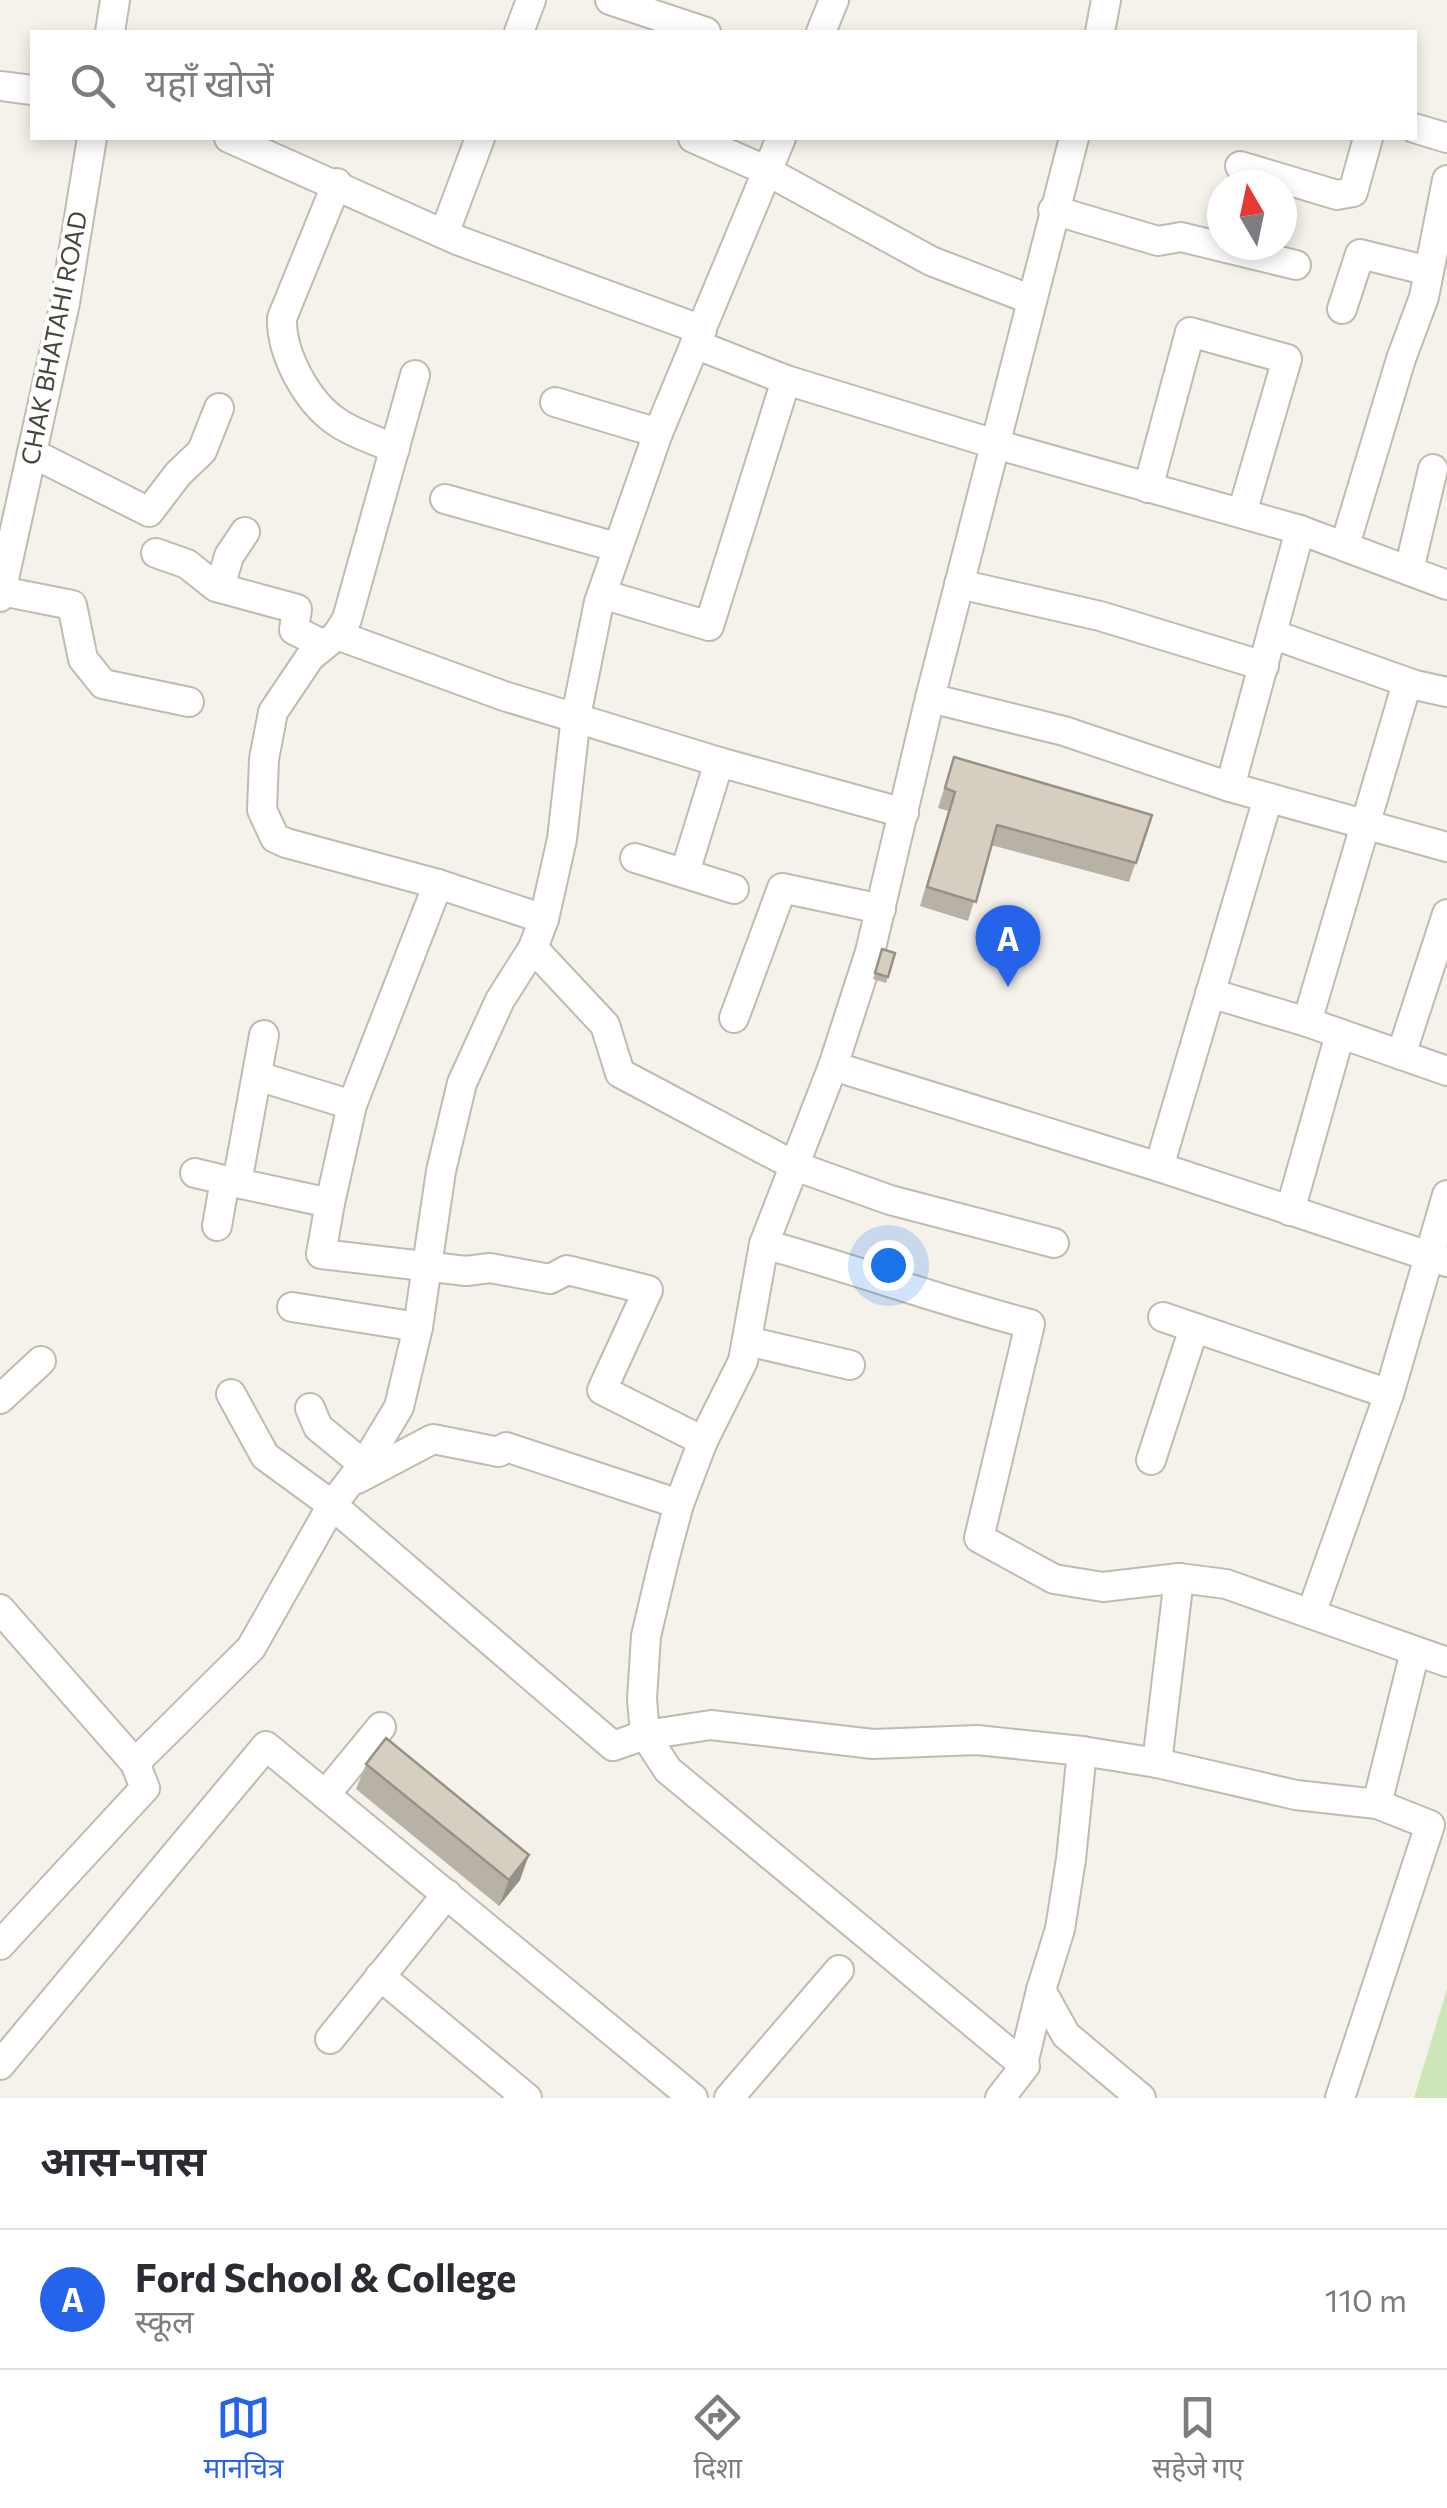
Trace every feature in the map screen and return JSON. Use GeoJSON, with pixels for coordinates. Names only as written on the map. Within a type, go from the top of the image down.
{"type":"FeatureCollection","features":[{"type":"Feature","properties":{"kind":"street"},"geometry":{"type":"LineString","coordinates":[[110,30],[115,0]]}},
{"type":"Feature","properties":{"kind":"street"},"geometry":{"type":"LineString","coordinates":[[520,30],[531,0]]}},
{"type":"Feature","properties":{"kind":"street"},"geometry":{"type":"LineString","coordinates":[[610,0],[700,30]]}},
{"type":"Feature","properties":{"kind":"street"},"geometry":{"type":"LineString","coordinates":[[822,30],[834,0]]}},
{"type":"Feature","properties":{"kind":"street"},"geometry":{"type":"LineString","coordinates":[[1100,30],[1106,0]]}},
{"type":"Feature","properties":{"kind":"street"},"geometry":{"type":"LineString","coordinates":[[0,86],[30,90]]}},
{"type":"Feature","properties":{"kind":"street"},"geometry":{"type":"LineString","coordinates":[[1417,129],[1447,138]]}},
{"type":"Feature","properties":{"kind":"street","name":"CHAK BHATAHI ROAD"},"geometry":{"type":"LineString","coordinates":[[1,594],[65,303],[92,140]]}},
{"type":"Feature","properties":{"kind":"street"},"geometry":{"type":"LineString","coordinates":[[234,140],[444,234],[698,337],[786,380],[994,444],[1300,530],[1447,584]]}},
{"type":"Feature","properties":{"kind":"street"},"geometry":{"type":"LineString","coordinates":[[444,234],[479,140]]}},
{"type":"Feature","properties":{"kind":"street"},"geometry":{"type":"LineString","coordinates":[[698,140],[765,170],[932,261],[1032,300]]}},
{"type":"Feature","properties":{"kind":"street"},"geometry":{"type":"LineString","coordinates":[[135,1763],[251,1648],[348,1484],[399,1407],[418,1327],[441,1170],[462,1082],[500,1000],[533,948],[544,919],[562,839],[576,716],[616,546],[658,433],[780,140]]}},
{"type":"Feature","properties":{"kind":"street"},"geometry":{"type":"LineString","coordinates":[[1000,2098],[1025,2066],[668,1770],[645,1735],[642,1698],[646,1636],[679,1504],[702,1442],[743,1361],[764,1244],[833,1066],[870,952],[930,698],[1073,140]]}},
{"type":"Feature","properties":{"kind":"street"},"geometry":{"type":"LineString","coordinates":[[1240,166],[1338,195],[1353,192],[1367,140]]}},
{"type":"Feature","properties":{"kind":"street"},"geometry":{"type":"LineString","coordinates":[[1345,545],[1400,359],[1424,298],[1442,236],[1447,180]]}},
{"type":"Feature","properties":{"kind":"street"},"geometry":{"type":"LineString","coordinates":[[337,183],[282,318],[281,336],[295,368],[324,412],[341,425],[396,449]]}},
{"type":"Feature","properties":{"kind":"street"},"geometry":{"type":"LineString","coordinates":[[1053,210],[1158,241],[1180,237],[1296,264]]}},
{"type":"Feature","properties":{"kind":"street"},"geometry":{"type":"LineString","coordinates":[[1342,308],[1360,254],[1429,271]]}},
{"type":"Feature","properties":{"kind":"street"},"geometry":{"type":"LineString","coordinates":[[1148,488],[1190,332],[1287,359],[1242,513]]}},
{"type":"Feature","properties":{"kind":"street"},"geometry":{"type":"LineString","coordinates":[[416,375],[354,599],[330,640],[310,656],[273,712],[264,759],[262,810],[275,838],[286,843],[438,884],[544,919]]}},
{"type":"Feature","properties":{"kind":"street"},"geometry":{"type":"LineString","coordinates":[[602,594],[708,626],[786,380]]}},
{"type":"Feature","properties":{"kind":"street"},"geometry":{"type":"LineString","coordinates":[[555,402],[658,433]]}},
{"type":"Feature","properties":{"kind":"street"},"geometry":{"type":"LineString","coordinates":[[32,454],[150,512],[202,450],[218,408]]}},
{"type":"Feature","properties":{"kind":"street"},"geometry":{"type":"LineString","coordinates":[[1409,570],[1433,469]]}},
{"type":"Feature","properties":{"kind":"street"},"geometry":{"type":"LineString","coordinates":[[444,499],[616,546]]}},
{"type":"Feature","properties":{"kind":"street"},"geometry":{"type":"LineString","coordinates":[[1230,787],[1300,530]]}},
{"type":"Feature","properties":{"kind":"street"},"geometry":{"type":"LineString","coordinates":[[220,587],[228,556],[245,532]]}},
{"type":"Feature","properties":{"kind":"street"},"geometry":{"type":"LineString","coordinates":[[156,553],[188,564],[220,587],[297,609],[294,630],[719,762],[904,813]]}},
{"type":"Feature","properties":{"kind":"street"},"geometry":{"type":"LineString","coordinates":[[959,584],[1100,616],[1264,666]]}},
{"type":"Feature","properties":{"kind":"street"},"geometry":{"type":"LineString","coordinates":[[1,594],[72,605],[83,658],[103,684],[189,702]]}},
{"type":"Feature","properties":{"kind":"street"},"geometry":{"type":"LineString","coordinates":[[1272,634],[1408,683],[1447,692]]}},
{"type":"Feature","properties":{"kind":"street"},"geometry":{"type":"LineString","coordinates":[[1307,1022],[1408,683]]}},
{"type":"Feature","properties":{"kind":"street"},"geometry":{"type":"LineString","coordinates":[[930,698],[1064,730],[1230,787],[1447,847]]}},
{"type":"Feature","properties":{"kind":"street"},"geometry":{"type":"LineString","coordinates":[[686,872],[719,762]]}},
{"type":"Feature","properties":{"kind":"street"},"geometry":{"type":"LineString","coordinates":[[1159,1167],[1268,798]]}},
{"type":"Feature","properties":{"kind":"street"},"geometry":{"type":"LineString","coordinates":[[635,858],[734,888]]}},
{"type":"Feature","properties":{"kind":"street"},"geometry":{"type":"LineString","coordinates":[[438,884],[352,1105],[321,1254],[466,1272],[490,1268],[550,1279],[567,1270],[648,1290],[602,1390],[702,1442]]}},
{"type":"Feature","properties":{"kind":"street"},"geometry":{"type":"LineString","coordinates":[[734,1018],[782,888],[880,909]]}},
{"type":"Feature","properties":{"kind":"street"},"geometry":{"type":"LineString","coordinates":[[1401,1055],[1447,914]]}},
{"type":"Feature","properties":{"kind":"street"},"geometry":{"type":"LineString","coordinates":[[533,948],[605,1025],[620,1073],[794,1166],[890,1200],[1054,1243]]}},
{"type":"Feature","properties":{"kind":"street"},"geometry":{"type":"LineString","coordinates":[[1210,993],[1307,1022],[1447,1072]]}},
{"type":"Feature","properties":{"kind":"street"},"geometry":{"type":"LineString","coordinates":[[1290,1211],[1340,1034]]}},
{"type":"Feature","properties":{"kind":"street"},"geometry":{"type":"LineString","coordinates":[[217,1226],[258,1076],[264,1035]]}},
{"type":"Feature","properties":{"kind":"street"},"geometry":{"type":"LineString","coordinates":[[833,1066],[1159,1167],[1439,1260]]}},
{"type":"Feature","properties":{"kind":"street"},"geometry":{"type":"LineString","coordinates":[[258,1076],[352,1105]]}},
{"type":"Feature","properties":{"kind":"street"},"geometry":{"type":"LineString","coordinates":[[195,1173],[330,1203]]}},
{"type":"Feature","properties":{"kind":"street"},"geometry":{"type":"LineString","coordinates":[[1311,1614],[1439,1260],[1447,1195]]}},
{"type":"Feature","properties":{"kind":"street"},"geometry":{"type":"LineString","coordinates":[[764,1244],[1030,1324],[979,1538],[1054,1579],[1103,1587],[1179,1578],[1226,1584],[1447,1662]]}},
{"type":"Feature","properties":{"kind":"street"},"geometry":{"type":"LineString","coordinates":[[292,1307],[418,1327]]}},
{"type":"Feature","properties":{"kind":"street"},"geometry":{"type":"LineString","coordinates":[[1163,1318],[1388,1394]]}},
{"type":"Feature","properties":{"kind":"street"},"geometry":{"type":"LineString","coordinates":[[1151,1460],[1194,1328]]}},
{"type":"Feature","properties":{"kind":"street"},"geometry":{"type":"LineString","coordinates":[[747,1341],[850,1365]]}},
{"type":"Feature","properties":{"kind":"street"},"geometry":{"type":"LineString","coordinates":[[0,1398],[41,1362]]}},
{"type":"Feature","properties":{"kind":"street"},"geometry":{"type":"LineString","coordinates":[[231,1394],[265,1456],[348,1484],[433,1439],[499,1452],[506,1448],[679,1504]]}},
{"type":"Feature","properties":{"kind":"street"},"geometry":{"type":"LineString","coordinates":[[310,1408],[348,1484],[613,1746],[645,1735],[711,1725],[873,1744],[977,1740],[1082,1751],[1157,1763],[1296,1795],[1377,1804],[1430,1825],[1340,2098]]}},
{"type":"Feature","properties":{"kind":"street"},"geometry":{"type":"LineString","coordinates":[[1157,1763],[1179,1578]]}},
{"type":"Feature","properties":{"kind":"street"},"geometry":{"type":"LineString","coordinates":[[0,1608],[135,1763],[145,1788],[0,1946]]}},
{"type":"Feature","properties":{"kind":"street"},"geometry":{"type":"LineString","coordinates":[[1377,1804],[1415,1652]]}},
{"type":"Feature","properties":{"kind":"street"},"geometry":{"type":"LineString","coordinates":[[325,1795],[380,1727]]}},
{"type":"Feature","properties":{"kind":"street"},"geometry":{"type":"LineString","coordinates":[[0,2065],[266,1746],[693,2098]]}},
{"type":"Feature","properties":{"kind":"street"},"geometry":{"type":"LineString","coordinates":[[1022,2064],[1060,1929],[1082,1751]]}},
{"type":"Feature","properties":{"kind":"street"},"geometry":{"type":"LineString","coordinates":[[330,2038],[447,1894]]}},
{"type":"Feature","properties":{"kind":"street"},"geometry":{"type":"LineString","coordinates":[[729,2098],[839,1970]]}},
{"type":"Feature","properties":{"kind":"street"},"geometry":{"type":"LineString","coordinates":[[380,1976],[526,2098]]}},
{"type":"Feature","properties":{"kind":"street"},"geometry":{"type":"LineString","coordinates":[[1041,1990],[1066,2035],[1141,2098]]}},
{"type":"Feature","properties":{"kind":"green space"},"geometry":{"type":"Polygon","coordinates":[[[1447,1989],[1447,2098],[1414,2098],[1447,1989]]]}},
{"type":"Feature","properties":{"kind":"building"},"geometry":{"type":"Polygon","coordinates":[[[954,757],[1152,815],[1136,863],[997,825],[976,902],[927,887],[955,792],[945,788],[954,757]]]}},
{"type":"Feature","properties":{"kind":"building"},"geometry":{"type":"Polygon","coordinates":[[[882,949],[895,953],[888,977],[875,973],[882,949]]]}},
{"type":"Feature","properties":{"kind":"building"},"geometry":{"type":"Polygon","coordinates":[[[386,1738],[529,1855],[509,1880],[366,1764],[386,1738]]]}},
{"type":"Feature","properties":{"kind":"place","name":"Ford School & College"},"geometry":{"type":"Point","coordinates":[1008,987]}}]}
